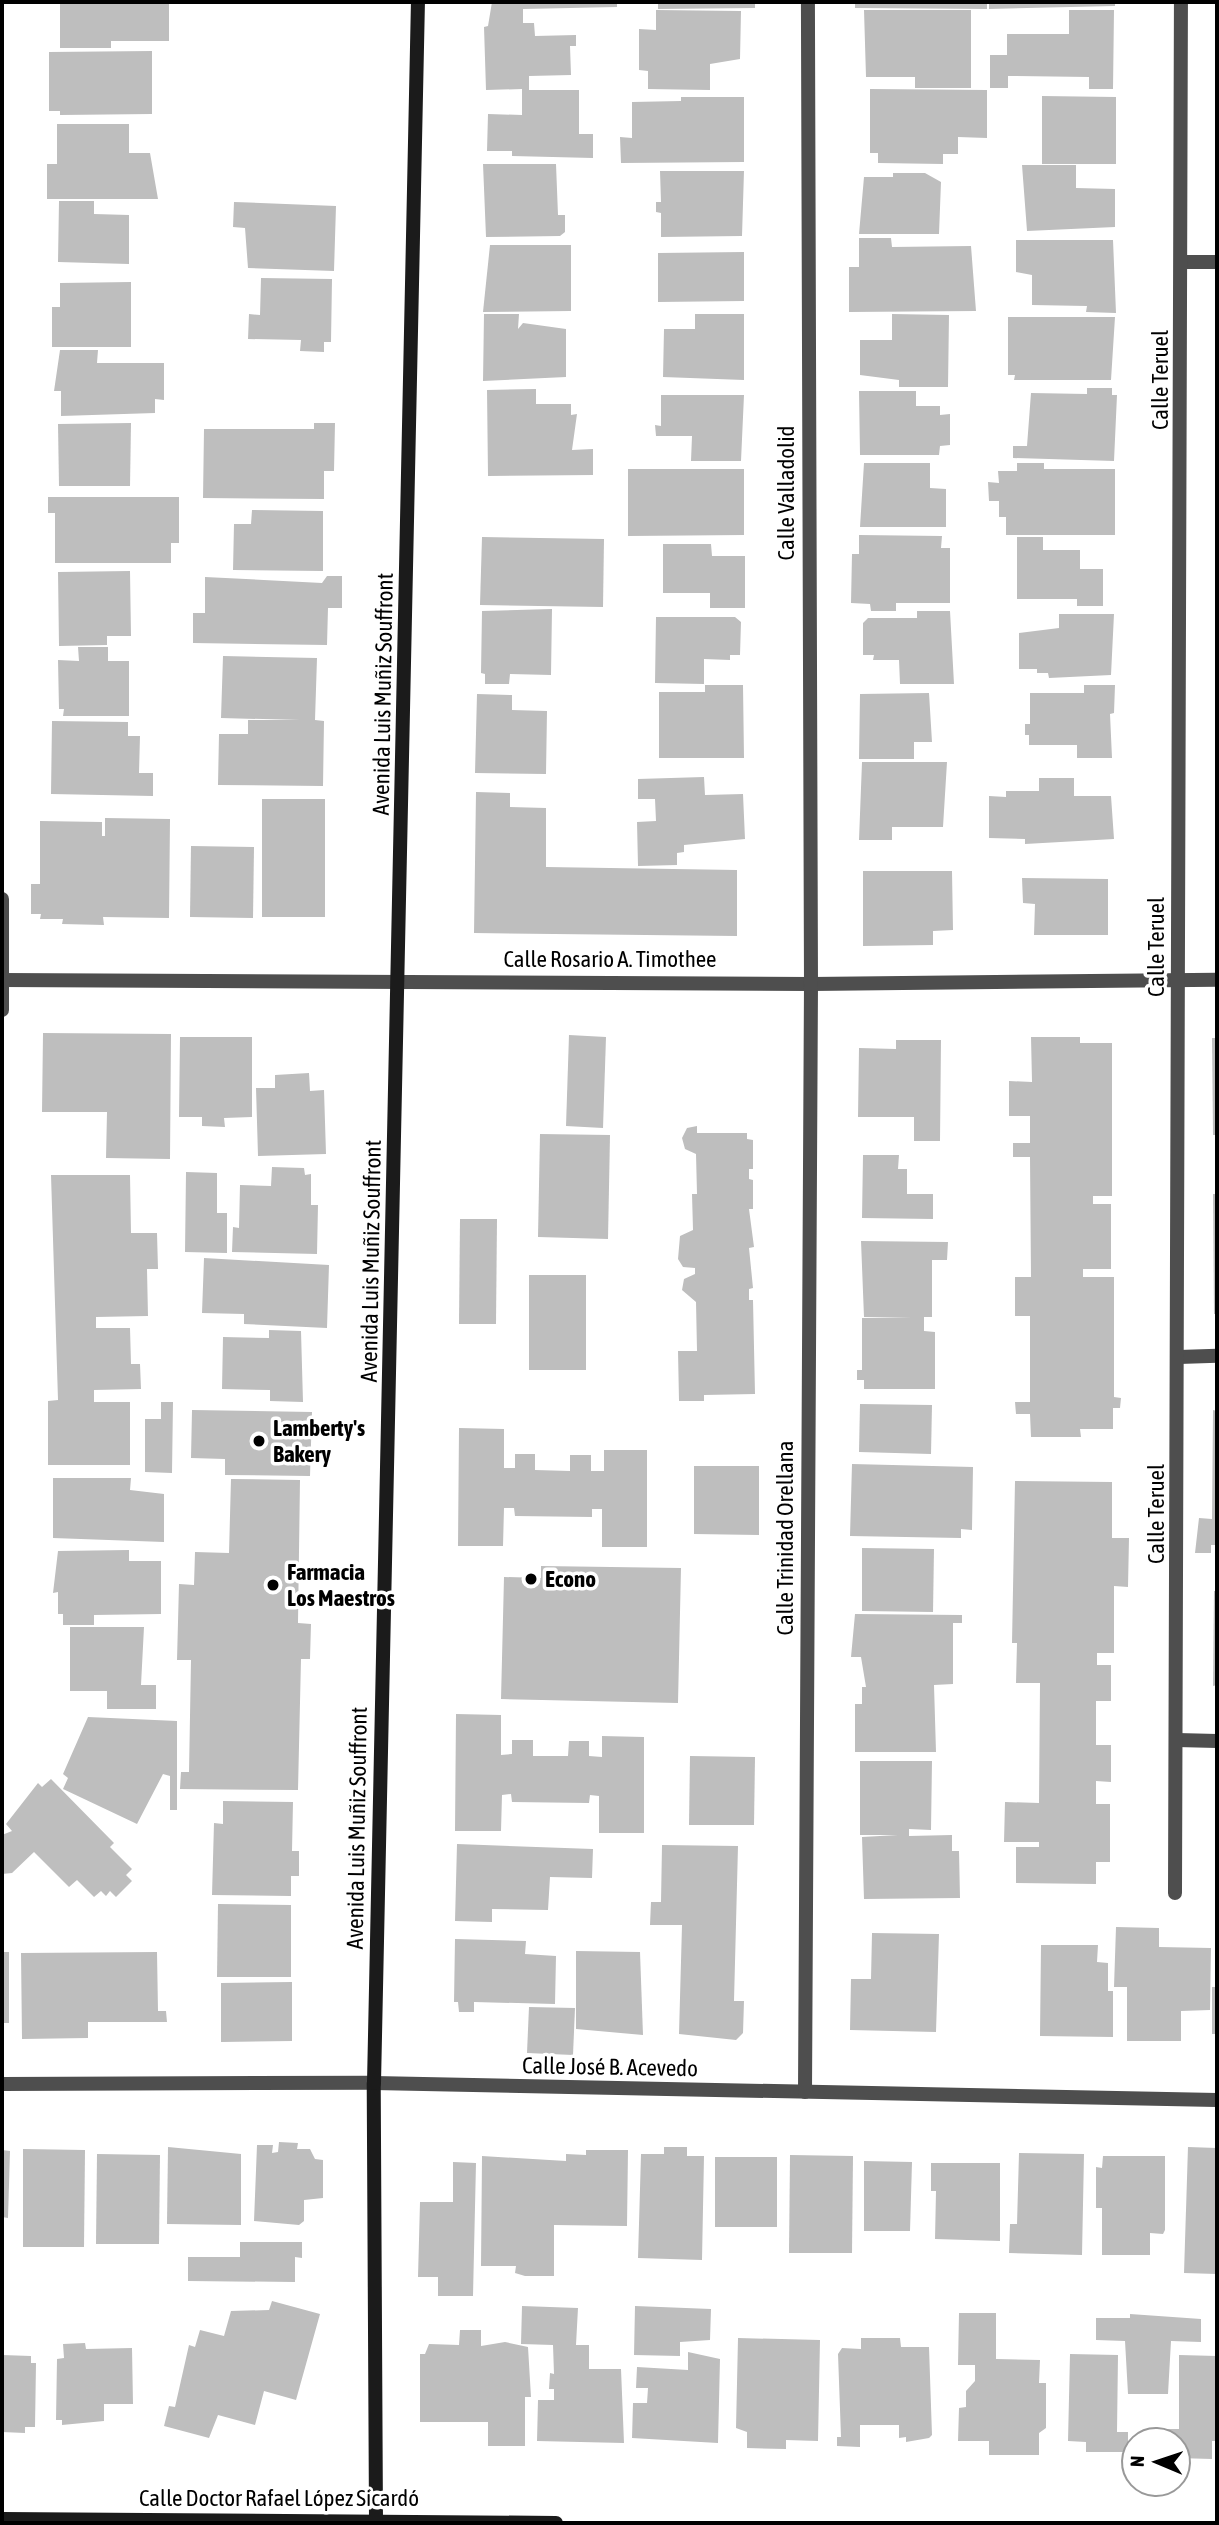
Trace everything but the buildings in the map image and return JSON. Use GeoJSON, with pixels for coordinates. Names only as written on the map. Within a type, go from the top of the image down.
{"type":"FeatureCollection","features":[{"type":"Feature","properties":{"kind":"street","name":"Avenida Luis Muñiz Souffront"},"geometry":{"type":"LineString","coordinates":[[376,2521],[374,2084],[400,980],[418,2]]}},
{"type":"Feature","properties":{"kind":"street","name":"Calle Valladolid"},"geometry":{"type":"LineString","coordinates":[[808,2],[811,984]]}},
{"type":"Feature","properties":{"kind":"street","name":"Calle Teruel"},"geometry":{"type":"LineString","coordinates":[[1175,1893],[1183,262],[1181,2]]}},
{"type":"Feature","properties":{"kind":"street"},"geometry":{"type":"LineString","coordinates":[[1183,262],[1217,262]]}},
{"type":"Feature","properties":{"kind":"street"},"geometry":{"type":"LineString","coordinates":[[2,899],[2,1010]]}},
{"type":"Feature","properties":{"kind":"street","name":"Calle Rosario A. Timothee"},"geometry":{"type":"LineString","coordinates":[[2,980],[811,984],[1217,980]]}},
{"type":"Feature","properties":{"kind":"street","name":"Calle Trinidad Orellana"},"geometry":{"type":"LineString","coordinates":[[805,2092],[811,984]]}},
{"type":"Feature","properties":{"kind":"street"},"geometry":{"type":"LineString","coordinates":[[1179,1357],[1217,1356]]}},
{"type":"Feature","properties":{"kind":"street"},"geometry":{"type":"LineString","coordinates":[[1177,1740],[1217,1741]]}},
{"type":"Feature","properties":{"kind":"street","name":"Calle José B. Acevedo"},"geometry":{"type":"LineString","coordinates":[[2,2084],[374,2084],[1217,2099]]}},
{"type":"Feature","properties":{"kind":"street","name":"Calle Doctor Rafael López Sicardó"},"geometry":{"type":"LineString","coordinates":[[2,2519],[556,2523]]}},
{"type":"Feature","properties":{"kind":"place","name":"Lamberty's Bakery"},"geometry":{"type":"Point","coordinates":[259,1441]}},
{"type":"Feature","properties":{"kind":"place","name":"Econo"},"geometry":{"type":"Point","coordinates":[531,1579]}},
{"type":"Feature","properties":{"kind":"place","name":"Farmacia Los Maestros"},"geometry":{"type":"Point","coordinates":[273,1585]}}]}
